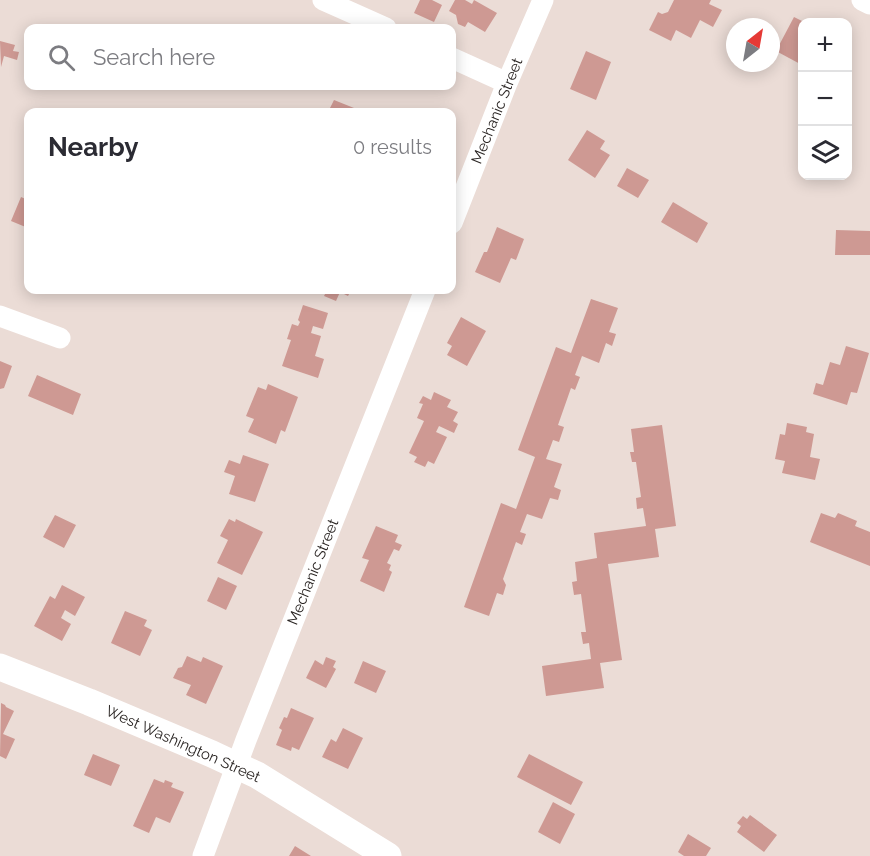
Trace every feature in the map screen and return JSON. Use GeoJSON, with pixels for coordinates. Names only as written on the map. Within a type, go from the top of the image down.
{"type":"FeatureCollection","features":[{"type":"Feature","properties":{"kind":"main road","name":"West Washington Street"},"geometry":{"type":"LineString","coordinates":[[0,667],[89,702],[257,775],[388,856]]}},
{"type":"Feature","properties":{"kind":"street"},"geometry":{"type":"LineString","coordinates":[[323,0],[377,24]]}},
{"type":"Feature","properties":{"kind":"street","name":"Mechanic Street"},"geometry":{"type":"LineString","coordinates":[[456,213],[507,83],[543,0]]}},
{"type":"Feature","properties":{"kind":"street"},"geometry":{"type":"LineString","coordinates":[[862,0],[870,4]]}},
{"type":"Feature","properties":{"kind":"street"},"geometry":{"type":"LineString","coordinates":[[456,60],[507,83]]}},
{"type":"Feature","properties":{"kind":"street","name":"Mechanic Street"},"geometry":{"type":"LineString","coordinates":[[203,856],[236,765],[423,294]]}},
{"type":"Feature","properties":{"kind":"street"},"geometry":{"type":"LineString","coordinates":[[0,316],[60,338]]}},
{"type":"Feature","properties":{"kind":"building"},"geometry":{"type":"Polygon","coordinates":[[[420,0],[432,0],[442,5],[434,22],[414,13],[420,0]]]}},
{"type":"Feature","properties":{"kind":"building"},"geometry":{"type":"Polygon","coordinates":[[[455,0],[465,0],[472,4],[474,0],[497,13],[485,32],[468,22],[465,27],[458,24],[456,15],[449,11],[455,0]]]}},
{"type":"Feature","properties":{"kind":"building"},"geometry":{"type":"Polygon","coordinates":[[[674,0],[711,0],[709,4],[722,10],[713,27],[700,20],[691,38],[676,30],[671,41],[649,30],[658,12],[662,14],[668,12],[674,0]]]}},
{"type":"Feature","properties":{"kind":"building"},"geometry":{"type":"Polygon","coordinates":[[[794,17],[798,19],[798,63],[780,53],[780,43],[794,17]]]}},
{"type":"Feature","properties":{"kind":"building"},"geometry":{"type":"Polygon","coordinates":[[[0,41],[15,45],[13,51],[19,52],[17,60],[4,56],[1,67],[0,41]]]}},
{"type":"Feature","properties":{"kind":"building"},"geometry":{"type":"Polygon","coordinates":[[[586,51],[611,62],[596,100],[570,89],[586,51]]]}},
{"type":"Feature","properties":{"kind":"building"},"geometry":{"type":"Polygon","coordinates":[[[334,100],[354,108],[330,108],[334,100]]]}},
{"type":"Feature","properties":{"kind":"building"},"geometry":{"type":"Polygon","coordinates":[[[587,130],[605,141],[600,149],[610,155],[595,178],[568,160],[587,130]]]}},
{"type":"Feature","properties":{"kind":"building"},"geometry":{"type":"Polygon","coordinates":[[[627,168],[649,180],[638,198],[617,186],[627,168]]]}},
{"type":"Feature","properties":{"kind":"building"},"geometry":{"type":"Polygon","coordinates":[[[21,197],[24,198],[24,226],[11,221],[21,197]]]}},
{"type":"Feature","properties":{"kind":"building"},"geometry":{"type":"Polygon","coordinates":[[[673,202],[708,223],[697,243],[661,222],[673,202]]]}},
{"type":"Feature","properties":{"kind":"building"},"geometry":{"type":"Polygon","coordinates":[[[497,227],[524,239],[516,260],[511,258],[500,283],[475,272],[484,252],[487,252],[497,227]]]}},
{"type":"Feature","properties":{"kind":"building"},"geometry":{"type":"Polygon","coordinates":[[[836,230],[870,231],[870,255],[835,255],[836,230]]]}},
{"type":"Feature","properties":{"kind":"building"},"geometry":{"type":"Polygon","coordinates":[[[325,294],[339,294],[336,301],[324,296],[325,294]]]}},
{"type":"Feature","properties":{"kind":"building"},"geometry":{"type":"Polygon","coordinates":[[[591,299],[618,308],[609,332],[616,334],[612,346],[606,343],[599,363],[582,356],[575,375],[580,377],[575,390],[571,388],[558,425],[564,427],[559,442],[553,440],[546,459],[562,464],[554,487],[561,490],[558,500],[550,498],[542,519],[527,514],[520,532],[526,534],[522,545],[516,542],[503,579],[506,585],[503,595],[497,593],[489,616],[464,607],[501,503],[516,509],[535,457],[518,450],[556,347],[571,353],[591,299]]]}},
{"type":"Feature","properties":{"kind":"building"},"geometry":{"type":"Polygon","coordinates":[[[303,305],[328,313],[323,329],[313,326],[311,333],[321,336],[315,356],[324,359],[318,378],[282,366],[291,340],[287,339],[292,324],[298,326],[303,305]]]}},
{"type":"Feature","properties":{"kind":"building"},"geometry":{"type":"Polygon","coordinates":[[[461,317],[486,331],[467,366],[447,355],[452,346],[447,343],[461,317]]]}},
{"type":"Feature","properties":{"kind":"building"},"geometry":{"type":"Polygon","coordinates":[[[846,346],[869,353],[857,393],[851,392],[847,405],[813,394],[816,383],[823,385],[830,362],[840,365],[846,346]]]}},
{"type":"Feature","properties":{"kind":"building"},"geometry":{"type":"Polygon","coordinates":[[[0,361],[12,366],[4,388],[0,389],[0,361]]]}},
{"type":"Feature","properties":{"kind":"building"},"geometry":{"type":"Polygon","coordinates":[[[37,375],[81,394],[73,415],[28,396],[37,375]]]}},
{"type":"Feature","properties":{"kind":"building"},"geometry":{"type":"Polygon","coordinates":[[[268,384],[298,397],[285,432],[281,430],[276,444],[248,432],[254,419],[246,416],[258,387],[266,390],[268,384]]]}},
{"type":"Feature","properties":{"kind":"building"},"geometry":{"type":"Polygon","coordinates":[[[434,392],[451,400],[447,407],[458,412],[453,421],[458,424],[454,433],[439,426],[436,432],[447,437],[434,464],[428,461],[425,467],[414,462],[417,457],[409,453],[424,421],[417,418],[423,404],[419,403],[423,396],[431,400],[434,392]]]}},
{"type":"Feature","properties":{"kind":"building"},"geometry":{"type":"Polygon","coordinates":[[[787,423],[807,427],[806,432],[814,434],[810,457],[820,459],[815,480],[782,473],[785,461],[775,459],[780,434],[785,435],[787,423]]]}},
{"type":"Feature","properties":{"kind":"building"},"geometry":{"type":"Polygon","coordinates":[[[662,425],[676,526],[655,529],[659,557],[608,564],[622,660],[600,663],[604,688],[546,696],[542,666],[591,659],[589,643],[583,644],[581,632],[586,632],[581,594],[574,595],[572,582],[577,581],[575,562],[597,558],[594,533],[646,526],[643,508],[637,509],[636,498],[641,497],[636,462],[632,462],[630,452],[634,452],[631,429],[662,425]]]}},
{"type":"Feature","properties":{"kind":"building"},"geometry":{"type":"Polygon","coordinates":[[[243,455],[269,464],[255,502],[229,494],[235,476],[224,472],[229,460],[240,464],[243,455]]]}},
{"type":"Feature","properties":{"kind":"building"},"geometry":{"type":"Polygon","coordinates":[[[821,513],[835,518],[838,513],[857,521],[855,526],[870,532],[870,566],[810,542],[821,513]]]}},
{"type":"Feature","properties":{"kind":"building"},"geometry":{"type":"Polygon","coordinates":[[[55,515],[76,525],[64,548],[43,537],[55,515]]]}},
{"type":"Feature","properties":{"kind":"building"},"geometry":{"type":"Polygon","coordinates":[[[229,519],[235,522],[236,519],[263,532],[242,575],[217,563],[228,540],[220,536],[229,519]]]}},
{"type":"Feature","properties":{"kind":"building"},"geometry":{"type":"Polygon","coordinates":[[[376,526],[398,535],[395,542],[402,545],[399,551],[394,549],[387,563],[391,565],[389,570],[392,572],[384,592],[360,581],[369,560],[362,558],[376,526]]]}},
{"type":"Feature","properties":{"kind":"building"},"geometry":{"type":"Polygon","coordinates":[[[218,577],[237,586],[226,610],[207,601],[218,577]]]}},
{"type":"Feature","properties":{"kind":"building"},"geometry":{"type":"Polygon","coordinates":[[[62,585],[85,597],[75,616],[65,610],[61,618],[71,624],[62,641],[34,626],[50,596],[55,599],[62,585]]]}},
{"type":"Feature","properties":{"kind":"building"},"geometry":{"type":"Polygon","coordinates":[[[125,611],[147,620],[144,626],[152,630],[140,656],[111,643],[125,611]]]}},
{"type":"Feature","properties":{"kind":"building"},"geometry":{"type":"Polygon","coordinates":[[[187,656],[201,662],[203,657],[223,666],[206,704],[186,695],[191,685],[173,678],[187,656]]]}},
{"type":"Feature","properties":{"kind":"building"},"geometry":{"type":"Polygon","coordinates":[[[326,657],[336,661],[333,667],[336,669],[326,688],[306,678],[315,660],[323,665],[326,657]]]}},
{"type":"Feature","properties":{"kind":"building"},"geometry":{"type":"Polygon","coordinates":[[[363,661],[386,671],[376,693],[354,683],[363,661]]]}},
{"type":"Feature","properties":{"kind":"building"},"geometry":{"type":"Polygon","coordinates":[[[1,703],[14,711],[3,734],[15,739],[6,759],[0,756],[1,703]]]}},
{"type":"Feature","properties":{"kind":"building"},"geometry":{"type":"Polygon","coordinates":[[[291,708],[314,718],[299,750],[292,747],[291,751],[276,745],[282,730],[279,728],[291,708]]]}},
{"type":"Feature","properties":{"kind":"building"},"geometry":{"type":"Polygon","coordinates":[[[343,728],[363,738],[348,769],[322,757],[331,739],[336,742],[343,728]]]}},
{"type":"Feature","properties":{"kind":"building"},"geometry":{"type":"Polygon","coordinates":[[[93,754],[120,765],[111,786],[84,775],[93,754]]]}},
{"type":"Feature","properties":{"kind":"building"},"geometry":{"type":"Polygon","coordinates":[[[529,754],[583,782],[571,805],[517,777],[529,754]]]}},
{"type":"Feature","properties":{"kind":"building"},"geometry":{"type":"Polygon","coordinates":[[[154,779],[164,783],[165,780],[173,783],[171,787],[184,792],[170,823],[156,817],[149,833],[133,826],[154,779]]]}},
{"type":"Feature","properties":{"kind":"building"},"geometry":{"type":"Polygon","coordinates":[[[553,802],[575,814],[560,844],[538,832],[553,802]]]}},
{"type":"Feature","properties":{"kind":"building"},"geometry":{"type":"Polygon","coordinates":[[[750,815],[777,835],[764,852],[737,832],[741,826],[737,823],[743,816],[747,819],[750,815]]]}},
{"type":"Feature","properties":{"kind":"building"},"geometry":{"type":"Polygon","coordinates":[[[688,834],[711,848],[706,856],[684,856],[678,852],[688,834]]]}},
{"type":"Feature","properties":{"kind":"building"},"geometry":{"type":"Polygon","coordinates":[[[295,846],[311,856],[289,856],[295,846]]]}}]}
